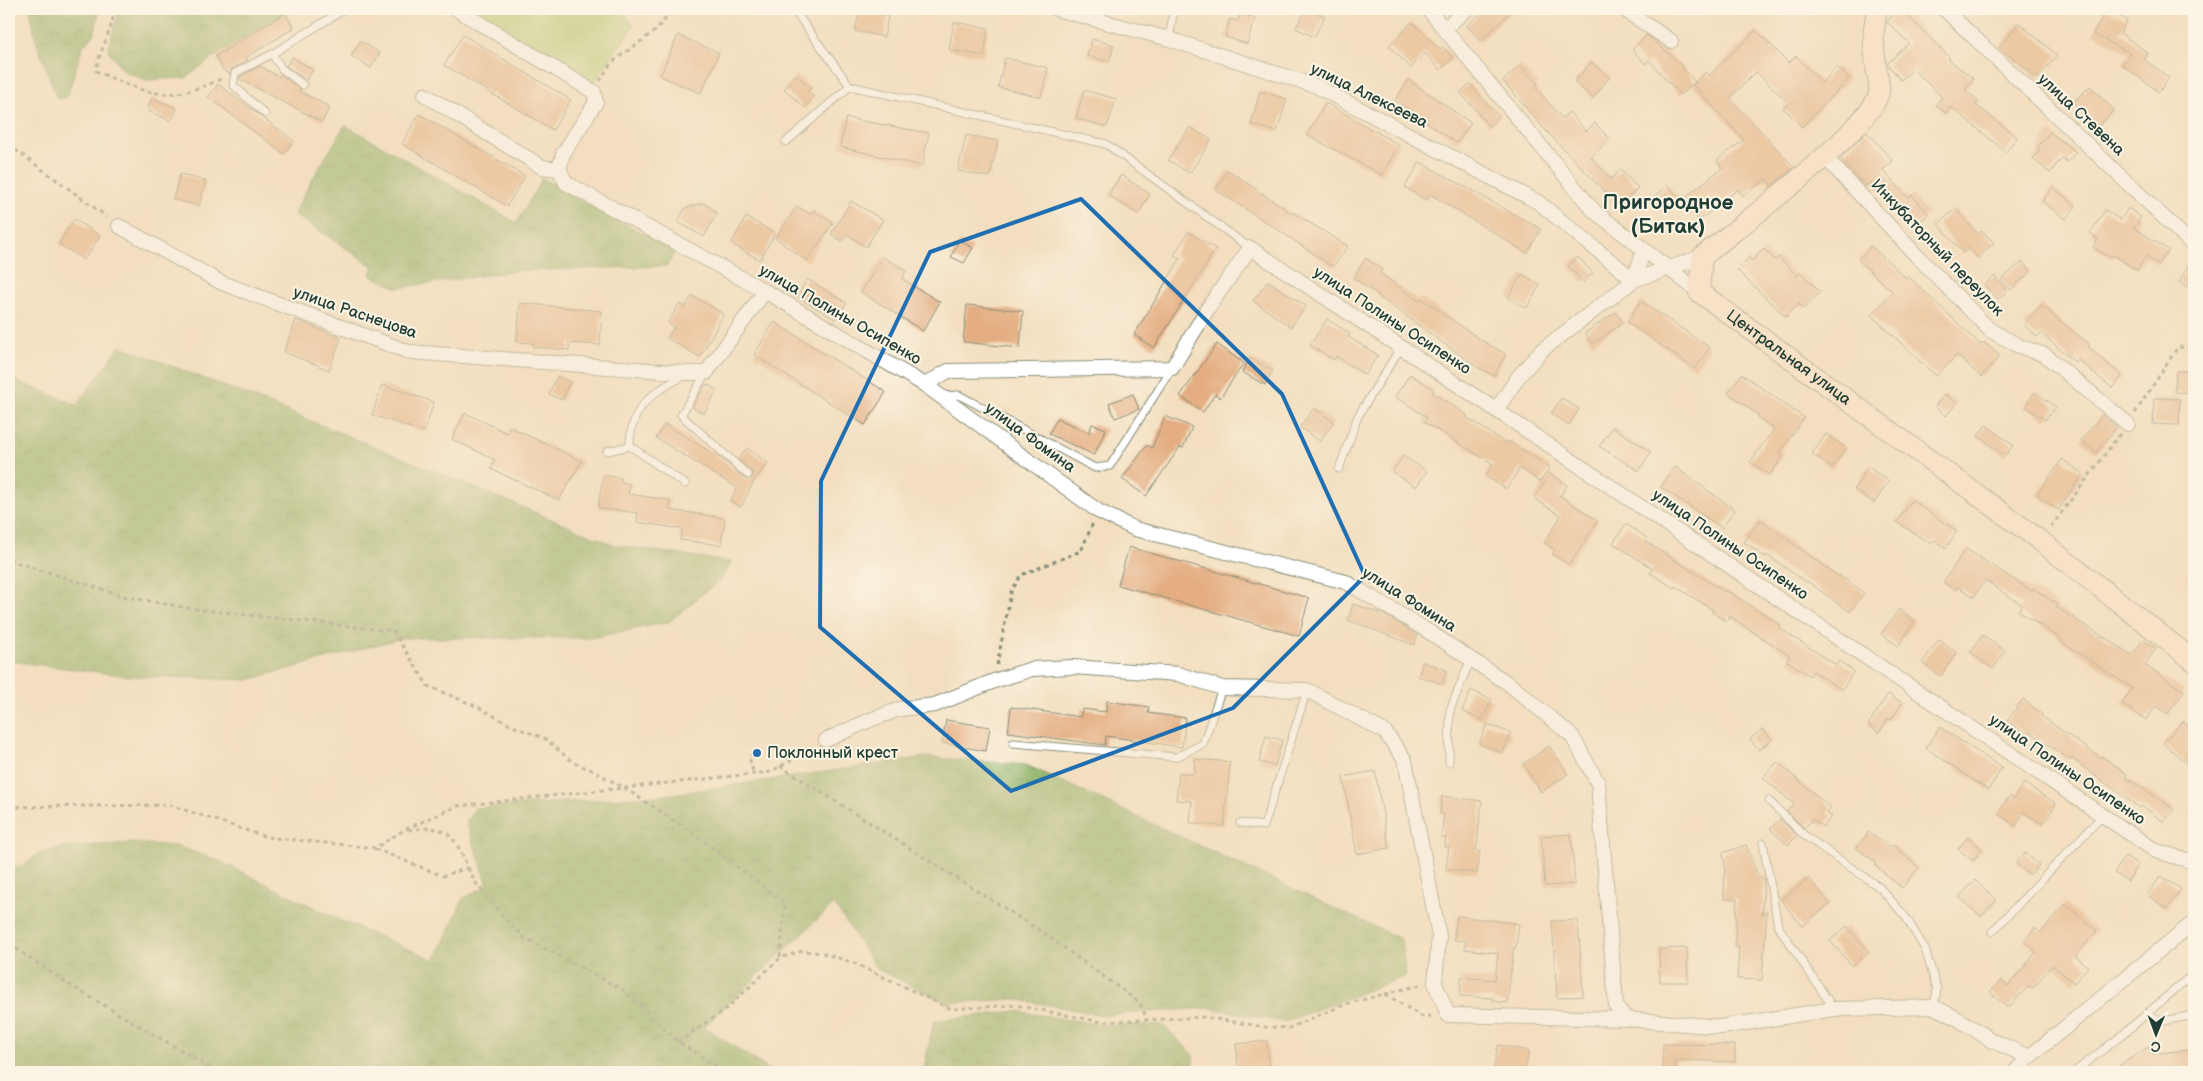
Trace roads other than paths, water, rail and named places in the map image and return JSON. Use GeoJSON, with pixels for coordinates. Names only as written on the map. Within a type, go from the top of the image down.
{"type":"FeatureCollection","features":[{"type":"Feature","properties":{"kind":"street"},"geometry":{"type":"LineString","coordinates":[[425,96],[542,167],[559,169],[564,154],[596,102],[594,92],[456,9]]}},
{"type":"Feature","properties":{"kind":"street","name":"улица Алексеева"},"geometry":{"type":"LineString","coordinates":[[1056,9],[1169,40],[1316,86],[1538,202],[1634,280]]}},
{"type":"Feature","properties":{"kind":"street","name":"Центральная улица"},"geometry":{"type":"LineString","coordinates":[[1428,9],[1594,211],[1668,269],[2038,539],[2194,661]]}},
{"type":"Feature","properties":{"kind":"street"},"geometry":{"type":"LineString","coordinates":[[1445,28],[1467,9]]}},
{"type":"Feature","properties":{"kind":"street"},"geometry":{"type":"LineString","coordinates":[[1624,9],[1671,41]]}},
{"type":"Feature","properties":{"kind":"street"},"geometry":{"type":"LineString","coordinates":[[1496,410],[1519,376],[1542,350],[1634,280],[1702,257],[1825,157],[1874,108],[1879,92],[1874,39],[1874,21],[1878,9]]}},
{"type":"Feature","properties":{"kind":"street","name":"улица Стевена"},"geometry":{"type":"LineString","coordinates":[[1944,9],[2194,246]]}},
{"type":"Feature","properties":{"kind":"street","name":"Инкубаторный переулок"},"geometry":{"type":"LineString","coordinates":[[1825,157],[1917,256],[1990,330],[2019,346],[2045,355],[2128,424]]}},
{"type":"Feature","properties":{"kind":"street","name":"улица Полины Осипенко"},"geometry":{"type":"LineString","coordinates":[[559,169],[566,183],[765,291],[925,385],[948,371],[1172,368]]}},
{"type":"Feature","properties":{"kind":"street","name":"улица Раснецова"},"geometry":{"type":"LineString","coordinates":[[119,226],[222,283],[409,352],[688,373],[706,372]]}},
{"type":"Feature","properties":{"kind":"street"},"geometry":{"type":"LineString","coordinates":[[1172,368],[1210,305],[1250,248]]}},
{"type":"Feature","properties":{"kind":"street","name":"улица Полины Осипенко"},"geometry":{"type":"LineString","coordinates":[[1250,248],[2156,851],[2194,862]]}},
{"type":"Feature","properties":{"kind":"street"},"geometry":{"type":"LineString","coordinates":[[1634,280],[1644,250]]}},
{"type":"Feature","properties":{"kind":"street"},"geometry":{"type":"LineString","coordinates":[[1700,292],[1702,257]]}},
{"type":"Feature","properties":{"kind":"street"},"geometry":{"type":"LineString","coordinates":[[706,372],[765,291]]}},
{"type":"Feature","properties":{"kind":"street","name":"улица Фомина"},"geometry":{"type":"LineString","coordinates":[[925,385],[943,396],[1098,511],[1134,529],[1346,582],[1423,628],[1509,684],[1572,736],[1598,783],[1616,1006],[1626,1019]]}},
{"type":"Feature","properties":{"kind":"street"},"geometry":{"type":"LineString","coordinates":[[826,740],[885,714],[900,709],[935,705],[994,681],[1032,669],[1072,667],[1178,674],[1222,688],[1307,690],[1384,732],[1405,760],[1439,936],[1435,983],[1448,1015],[1626,1019],[1721,1027],[1834,1009],[1934,1007],[1960,1020],[1991,1040],[2029,1057]]}},
{"type":"Feature","properties":{"kind":"street"},"geometry":{"type":"LineString","coordinates":[[2015,1072],[2029,1057],[2194,922]]}},
{"type":"Feature","properties":{"kind":"lane"},"geometry":{"type":"LineString","coordinates":[[265,114],[233,85],[235,73],[272,54],[344,9]]}},
{"type":"Feature","properties":{"kind":"lane"},"geometry":{"type":"LineString","coordinates":[[786,142],[850,86],[793,9]]}},
{"type":"Feature","properties":{"kind":"lane"},"geometry":{"type":"LineString","coordinates":[[1169,40],[1174,9]]}},
{"type":"Feature","properties":{"kind":"lane"},"geometry":{"type":"LineString","coordinates":[[272,54],[282,69],[304,85]]}},
{"type":"Feature","properties":{"kind":"lane","name":"улица Полины Осипенко"},"geometry":{"type":"LineString","coordinates":[[850,86],[1106,144],[1250,248]]}},
{"type":"Feature","properties":{"kind":"lane"},"geometry":{"type":"LineString","coordinates":[[1338,469],[1358,416],[1401,347]]}},
{"type":"Feature","properties":{"kind":"lane"},"geometry":{"type":"LineString","coordinates":[[943,396],[959,395],[1094,468],[1110,466],[1172,368]]}},
{"type":"Feature","properties":{"kind":"lane"},"geometry":{"type":"LineString","coordinates":[[706,372],[681,414],[748,475]]}},
{"type":"Feature","properties":{"kind":"lane","name":"улица Раснецова"},"geometry":{"type":"LineString","coordinates":[[630,446],[630,431],[636,412],[658,388],[688,373]]}},
{"type":"Feature","properties":{"kind":"lane"},"geometry":{"type":"LineString","coordinates":[[607,451],[630,446],[685,484]]}},
{"type":"Feature","properties":{"kind":"lane"},"geometry":{"type":"LineString","coordinates":[[1449,762],[1450,710],[1470,660]]}},
{"type":"Feature","properties":{"kind":"lane"},"geometry":{"type":"LineString","coordinates":[[1013,743],[1176,757],[1203,744],[1222,688]]}},
{"type":"Feature","properties":{"kind":"lane"},"geometry":{"type":"LineString","coordinates":[[1240,823],[1264,826],[1307,690]]}},
{"type":"Feature","properties":{"kind":"lane"},"geometry":{"type":"LineString","coordinates":[[1769,801],[1805,836],[1879,887],[1905,916],[1927,957],[1937,989],[1934,1007]]}},
{"type":"Feature","properties":{"kind":"lane"},"geometry":{"type":"LineString","coordinates":[[1992,932],[2103,815]]}},
{"type":"Feature","properties":{"kind":"lane"},"geometry":{"type":"LineString","coordinates":[[1763,843],[1778,926],[1834,1009]]}},
{"type":"Feature","properties":{"kind":"lane"},"geometry":{"type":"LineString","coordinates":[[2074,1072],[2147,1014],[2194,973]]}},
{"type":"Feature","properties":{"kind":"lane"},"geometry":{"type":"LineString","coordinates":[[2147,1014],[2163,1021],[2194,1015]]}},
{"type":"Feature","properties":{"kind":"place","name":"Поклонный крест"},"geometry":{"type":"Point","coordinates":[757,753]}},
{"type":"Feature","properties":{"kind":"district","name":"Пригородное (Битак)"},"geometry":{"type":"Point","coordinates":[1668,214]}}]}
